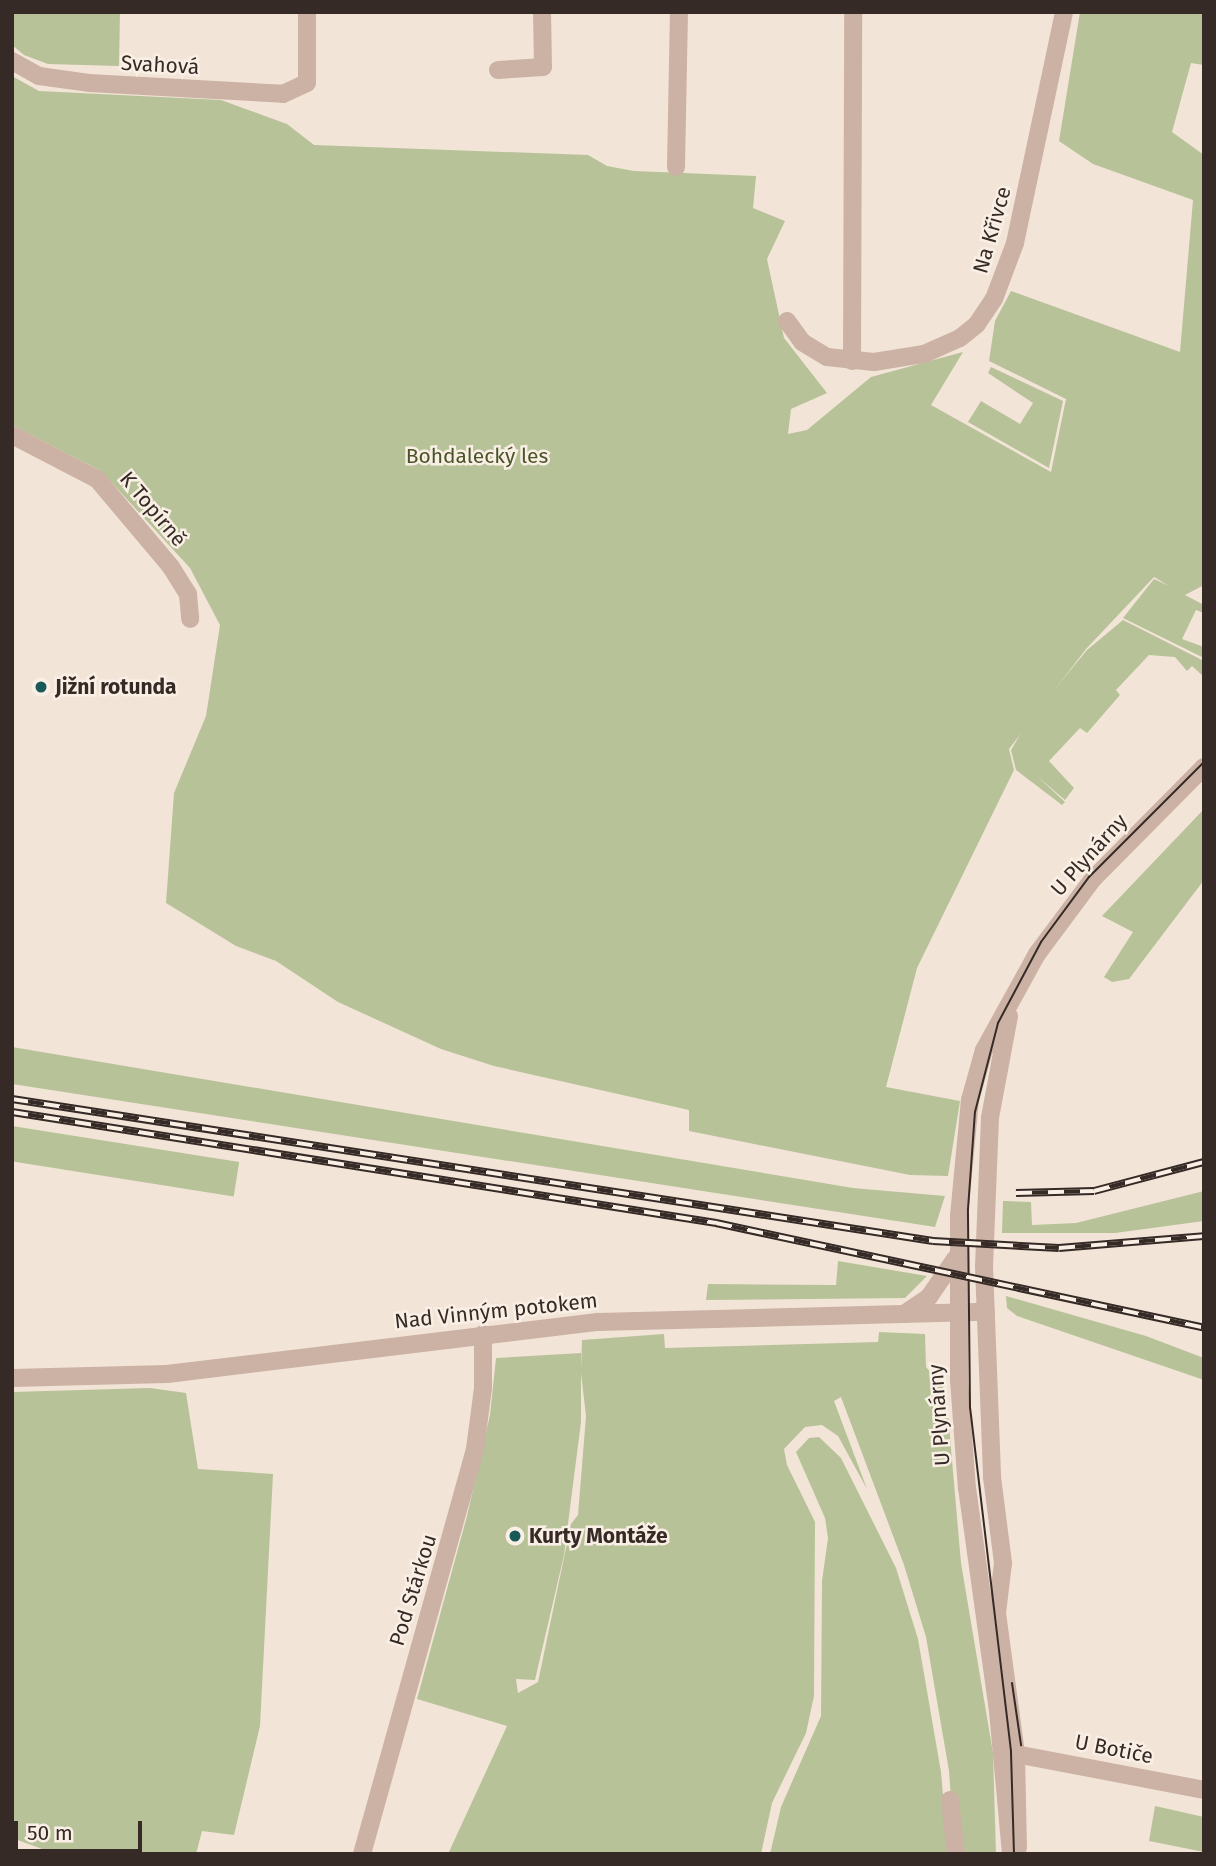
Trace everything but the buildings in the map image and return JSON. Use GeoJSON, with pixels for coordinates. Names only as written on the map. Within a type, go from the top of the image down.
{"type":"FeatureCollection","features":[{"type":"Feature","properties":{"kind":"street","name":"Svahová"},"geometry":{"type":"LineString","coordinates":[[12,61],[39,76],[89,83],[284,94],[307,83],[307,12]]}},
{"type":"Feature","properties":{"kind":"street"},"geometry":{"type":"LineString","coordinates":[[498,70],[543,67],[542,12]]}},
{"type":"Feature","properties":{"kind":"street"},"geometry":{"type":"LineString","coordinates":[[676,167],[679,12]]}},
{"type":"Feature","properties":{"kind":"street"},"geometry":{"type":"LineString","coordinates":[[852,361],[853,12]]}},
{"type":"Feature","properties":{"kind":"street","name":"Na Křivce"},"geometry":{"type":"LineString","coordinates":[[787,321],[803,342],[827,358],[874,362],[924,354],[960,338],[977,324],[994,299],[1015,243],[1065,12]]}},
{"type":"Feature","properties":{"kind":"street","name":"K Topírně"},"geometry":{"type":"LineString","coordinates":[[12,435],[97,479],[171,567],[188,594],[190,619]]}},
{"type":"Feature","properties":{"kind":"street","name":"U Plynárny"},"geometry":{"type":"LineString","coordinates":[[1011,1854],[998,1711],[967,1489],[957,1312],[963,1147],[976,1072],[1037,954],[1093,879],[1204,767]]}},
{"type":"Feature","properties":{"kind":"street","name":"U Plynárny"},"geometry":{"type":"LineString","coordinates":[[1018,1854],[1016,1754],[997,1613],[1003,1563],[992,1478],[984,1209],[990,1118],[1007,1024],[1021,983]]}},
{"type":"Feature","properties":{"kind":"street"},"geometry":{"type":"LineString","coordinates":[[904,1314],[946,1278],[958,1252]]}},
{"type":"Feature","properties":{"kind":"street","name":"Nad Vinným potokem"},"geometry":{"type":"LineString","coordinates":[[12,1378],[167,1374],[598,1322],[986,1312]]}},
{"type":"Feature","properties":{"kind":"street","name":"Pod Stárkou"},"geometry":{"type":"LineString","coordinates":[[362,1854],[475,1449],[483,1388],[483,1334]]}},
{"type":"Feature","properties":{"kind":"street","name":"U Botiče"},"geometry":{"type":"LineString","coordinates":[[1016,1754],[1204,1790]]}},
{"type":"Feature","properties":{"kind":"street"},"geometry":{"type":"LineString","coordinates":[[950,1800],[956,1854]]}},
{"type":"Feature","properties":{"kind":"green space"},"geometry":{"type":"Polygon","coordinates":[[[12,12],[120,12],[119,66],[48,64],[24,55],[12,45],[12,12]]]}},
{"type":"Feature","properties":{"kind":"green space","name":"Bohdalecký les"},"geometry":{"type":"Polygon","coordinates":[[[1080,12],[1204,12],[1204,65],[1191,63],[1172,132],[1204,155],[1204,585],[1185,595],[1204,605],[1204,613],[1196,610],[1182,639],[1204,647],[1204,658],[1123,618],[1154,579],[1169,586],[1154,577],[1086,649],[1009,749],[1014,770],[917,968],[886,1087],[960,1101],[948,1176],[910,1175],[689,1131],[689,1110],[494,1066],[441,1049],[338,1002],[276,961],[236,946],[166,903],[174,793],[206,716],[220,625],[190,568],[101,471],[12,425],[12,76],[39,91],[221,100],[287,124],[314,145],[588,155],[607,166],[634,171],[756,176],[753,208],[785,221],[767,259],[784,338],[827,393],[791,409],[788,434],[807,430],[871,377],[963,352],[931,405],[1051,472],[1066,399],[989,361],[995,321],[1011,291],[1180,352],[1193,200],[1093,164],[1059,141],[1080,12]]]}},
{"type":"Feature","properties":{"kind":"green space"},"geometry":{"type":"Polygon","coordinates":[[[991,367],[1063,401],[1049,468],[968,422],[981,401],[1020,424],[1033,403],[988,373],[991,367]]]}},
{"type":"Feature","properties":{"kind":"green space"},"geometry":{"type":"Polygon","coordinates":[[[1123,620],[1204,661],[1204,677],[1192,666],[1187,671],[1175,657],[1149,655],[1116,690],[1120,695],[1087,733],[1080,728],[1049,761],[1074,788],[1065,800],[1037,776],[1065,802],[1062,805],[1016,770],[1011,750],[1027,723],[1087,650],[1123,620]]]}},
{"type":"Feature","properties":{"kind":"green space"},"geometry":{"type":"Polygon","coordinates":[[[1204,809],[1204,880],[1129,979],[1112,982],[1104,977],[1133,932],[1102,916],[1204,809]]]}},
{"type":"Feature","properties":{"kind":"green space"},"geometry":{"type":"Polygon","coordinates":[[[12,1047],[853,1188],[945,1196],[935,1227],[12,1084],[12,1047]]]}},
{"type":"Feature","properties":{"kind":"green space"},"geometry":{"type":"Polygon","coordinates":[[[12,1126],[239,1162],[234,1197],[12,1161],[12,1126]]]}},
{"type":"Feature","properties":{"kind":"green space"},"geometry":{"type":"Polygon","coordinates":[[[1204,1191],[1204,1221],[1115,1233],[1002,1233],[1003,1201],[1031,1202],[1032,1225],[1076,1223],[1204,1191]]]}},
{"type":"Feature","properties":{"kind":"green space"},"geometry":{"type":"Polygon","coordinates":[[[838,1261],[927,1276],[905,1298],[706,1300],[708,1284],[836,1285],[838,1261]]]}},
{"type":"Feature","properties":{"kind":"green space"},"geometry":{"type":"Polygon","coordinates":[[[1006,1296],[1146,1336],[1204,1358],[1204,1380],[1017,1316],[1007,1308],[1006,1296]]]}},
{"type":"Feature","properties":{"kind":"green space"},"geometry":{"type":"Polygon","coordinates":[[[879,1332],[925,1334],[926,1367],[946,1391],[961,1563],[993,1753],[996,1854],[955,1854],[949,1771],[926,1637],[904,1565],[841,1397],[834,1401],[867,1489],[838,1436],[822,1425],[805,1427],[784,1449],[787,1465],[815,1522],[814,1696],[806,1733],[772,1803],[761,1854],[448,1854],[507,1726],[417,1699],[467,1516],[490,1415],[496,1358],[581,1353],[581,1370],[582,1340],[664,1334],[665,1348],[878,1342],[879,1332]],[[581,1373],[581,1422],[564,1555],[535,1680],[516,1679],[518,1693],[538,1682],[571,1524],[578,1515],[586,1416],[581,1373]]]}},
{"type":"Feature","properties":{"kind":"green space"},"geometry":{"type":"Polygon","coordinates":[[[150,1388],[186,1393],[198,1469],[273,1474],[260,1726],[234,1835],[202,1831],[196,1854],[56,1854],[12,1838],[12,1392],[150,1388]]]}},
{"type":"Feature","properties":{"kind":"green space"},"geometry":{"type":"Polygon","coordinates":[[[819,1437],[841,1458],[896,1568],[918,1639],[941,1772],[948,1854],[770,1854],[781,1807],[821,1716],[822,1581],[828,1538],[825,1518],[796,1452],[809,1438],[819,1437]]]}},
{"type":"Feature","properties":{"kind":"green space"},"geometry":{"type":"Polygon","coordinates":[[[1155,1806],[1204,1817],[1204,1852],[1149,1841],[1155,1806]]]}},
{"type":"Feature","properties":{"kind":"tram line"},"geometry":{"type":"LineString","coordinates":[[1014,1854],[1011,1751],[970,1408],[968,1209],[975,1112],[998,1023],[1041,942],[1089,877],[1204,762]]}},
{"type":"Feature","properties":{"kind":"tram line"},"geometry":{"type":"LineString","coordinates":[[1012,1683],[1021,1745]]}},
{"type":"Feature","properties":{"kind":"railway"},"geometry":{"type":"LineString","coordinates":[[12,1099],[933,1241],[1059,1248],[1204,1236]]}},
{"type":"Feature","properties":{"kind":"railway"},"geometry":{"type":"LineString","coordinates":[[12,1112],[716,1223],[1204,1328]]}},
{"type":"Feature","properties":{"kind":"railway"},"geometry":{"type":"LineString","coordinates":[[1016,1193],[1094,1191],[1204,1162]]}},
{"type":"Feature","properties":{"kind":"place","name":"Jižní rotunda"},"geometry":{"type":"Point","coordinates":[41,687]}},
{"type":"Feature","properties":{"kind":"place","name":"Kurty Montáže"},"geometry":{"type":"Point","coordinates":[515,1536]}}]}
